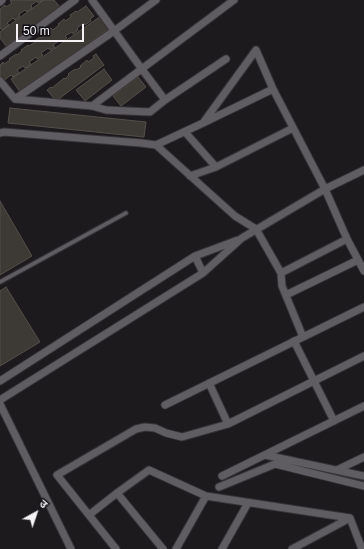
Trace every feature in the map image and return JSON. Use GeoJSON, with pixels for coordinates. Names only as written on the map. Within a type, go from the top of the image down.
{"type":"FeatureCollection","features":[{"type":"Feature","properties":{"kind":"street"},"geometry":{"type":"LineString","coordinates":[[0,56],[75,0]]}},
{"type":"Feature","properties":{"kind":"street"},"geometry":{"type":"LineString","coordinates":[[92,0],[165,100]]}},
{"type":"Feature","properties":{"kind":"street"},"geometry":{"type":"LineString","coordinates":[[14,99],[114,31],[156,0]]}},
{"type":"Feature","properties":{"kind":"street"},"geometry":{"type":"LineString","coordinates":[[92,106],[234,0]]}},
{"type":"Feature","properties":{"kind":"street"},"geometry":{"type":"LineString","coordinates":[[203,124],[256,50],[273,89],[325,189],[364,271]]}},
{"type":"Feature","properties":{"kind":"street"},"geometry":{"type":"LineString","coordinates":[[0,81],[14,99],[92,106],[106,110],[150,112],[165,100],[226,59]]}},
{"type":"Feature","properties":{"kind":"street"},"geometry":{"type":"LineString","coordinates":[[0,133],[4,132],[126,141],[156,145],[203,124],[273,89]]}},
{"type":"Feature","properties":{"kind":"street"},"geometry":{"type":"LineString","coordinates":[[190,176],[216,167],[293,128]]}},
{"type":"Feature","properties":{"kind":"street"},"geometry":{"type":"LineString","coordinates":[[185,132],[216,167]]}},
{"type":"Feature","properties":{"kind":"street"},"geometry":{"type":"LineString","coordinates":[[156,145],[235,216],[256,229],[281,273],[282,286],[303,337]]}},
{"type":"Feature","properties":{"kind":"street"},"geometry":{"type":"LineString","coordinates":[[0,400],[203,273],[242,238],[256,229],[325,189],[364,170]]}},
{"type":"Feature","properties":{"kind":"street"},"geometry":{"type":"LineString","coordinates":[[0,381],[195,256],[242,238]]}},
{"type":"Feature","properties":{"kind":"street"},"geometry":{"type":"LineString","coordinates":[[281,273],[348,239]]}},
{"type":"Feature","properties":{"kind":"street"},"geometry":{"type":"LineString","coordinates":[[195,256],[203,273]]}},
{"type":"Feature","properties":{"kind":"street"},"geometry":{"type":"LineString","coordinates":[[286,295],[358,260]]}},
{"type":"Feature","properties":{"kind":"street"},"geometry":{"type":"LineString","coordinates":[[165,405],[364,307]]}},
{"type":"Feature","properties":{"kind":"street"},"geometry":{"type":"LineString","coordinates":[[294,341],[334,422]]}},
{"type":"Feature","properties":{"kind":"street"},"geometry":{"type":"LineString","coordinates":[[116,549],[58,475],[136,429],[145,427],[155,428],[166,433],[182,437],[228,424],[364,356]]}},
{"type":"Feature","properties":{"kind":"street"},"geometry":{"type":"LineString","coordinates":[[209,383],[228,424]]}},
{"type":"Feature","properties":{"kind":"street"},"geometry":{"type":"LineString","coordinates":[[0,404],[71,549]]}},
{"type":"Feature","properties":{"kind":"street"},"geometry":{"type":"LineString","coordinates":[[222,476],[364,406]]}},
{"type":"Feature","properties":{"kind":"street"},"geometry":{"type":"LineString","coordinates":[[265,455],[364,476]]}},
{"type":"Feature","properties":{"kind":"street"},"geometry":{"type":"LineString","coordinates":[[337,470],[364,457]]}},
{"type":"Feature","properties":{"kind":"street"},"geometry":{"type":"LineString","coordinates":[[219,487],[275,464],[364,486]]}},
{"type":"Feature","properties":{"kind":"street"},"geometry":{"type":"LineString","coordinates":[[89,515],[149,470],[206,496],[350,518]]}},
{"type":"Feature","properties":{"kind":"street"},"geometry":{"type":"LineString","coordinates":[[117,493],[163,549]]}},
{"type":"Feature","properties":{"kind":"street"},"geometry":{"type":"LineString","coordinates":[[176,549],[206,496]]}},
{"type":"Feature","properties":{"kind":"street"},"geometry":{"type":"LineString","coordinates":[[222,549],[248,503]]}},
{"type":"Feature","properties":{"kind":"street"},"geometry":{"type":"LineString","coordinates":[[292,549],[350,518]]}},
{"type":"Feature","properties":{"kind":"street"},"geometry":{"type":"LineString","coordinates":[[350,518],[362,549]]}},
{"type":"Feature","properties":{"kind":"lane"},"geometry":{"type":"LineString","coordinates":[[0,282],[126,213]]}},
{"type":"Feature","properties":{"kind":"building"},"geometry":{"type":"Polygon","coordinates":[[[43,0],[38,3],[37,1],[31,5],[32,8],[27,12],[25,10],[19,14],[20,16],[15,20],[13,18],[7,23],[9,25],[2,30],[0,28],[0,9],[5,5],[6,7],[12,3],[10,1],[43,0]]]}},
{"type":"Feature","properties":{"kind":"building"},"geometry":{"type":"Polygon","coordinates":[[[44,0],[54,0],[60,7],[6,46],[0,38],[0,32],[44,0]]]}},
{"type":"Feature","properties":{"kind":"building"},"geometry":{"type":"Polygon","coordinates":[[[86,6],[94,16],[90,19],[91,21],[85,25],[84,23],[77,28],[78,30],[73,34],[72,32],[65,36],[67,38],[62,42],[60,40],[53,45],[55,47],[50,50],[48,48],[41,53],[43,55],[37,59],[36,57],[29,62],[31,64],[25,68],[23,66],[17,70],[19,73],[13,77],[11,75],[3,81],[0,77],[0,65],[3,62],[4,64],[10,60],[9,59],[16,54],[17,55],[28,45],[29,46],[40,37],[41,38],[47,34],[46,32],[51,28],[53,30],[64,19],[65,21],[71,17],[70,15],[86,6]]]}},
{"type":"Feature","properties":{"kind":"building"},"geometry":{"type":"Polygon","coordinates":[[[101,16],[110,28],[20,92],[11,79],[101,16]]]}},
{"type":"Feature","properties":{"kind":"building"},"geometry":{"type":"Polygon","coordinates":[[[96,54],[104,65],[56,101],[47,90],[51,87],[52,88],[64,78],[65,79],[69,75],[68,74],[75,69],[76,70],[81,67],[80,66],[87,60],[88,62],[94,58],[93,56],[96,54]]]}},
{"type":"Feature","properties":{"kind":"building"},"geometry":{"type":"Polygon","coordinates":[[[104,69],[112,80],[85,101],[76,90],[104,69]]]}},
{"type":"Feature","properties":{"kind":"building"},"geometry":{"type":"Polygon","coordinates":[[[138,77],[146,87],[121,106],[113,96],[138,77]]]}},
{"type":"Feature","properties":{"kind":"building"},"geometry":{"type":"Polygon","coordinates":[[[10,108],[146,122],[144,137],[8,123],[10,108]]]}},
{"type":"Feature","properties":{"kind":"building"},"geometry":{"type":"Polygon","coordinates":[[[0,201],[32,256],[0,275],[0,201]]]}},
{"type":"Feature","properties":{"kind":"building"},"geometry":{"type":"Polygon","coordinates":[[[6,287],[40,342],[0,366],[0,291],[6,287]]]}}]}
